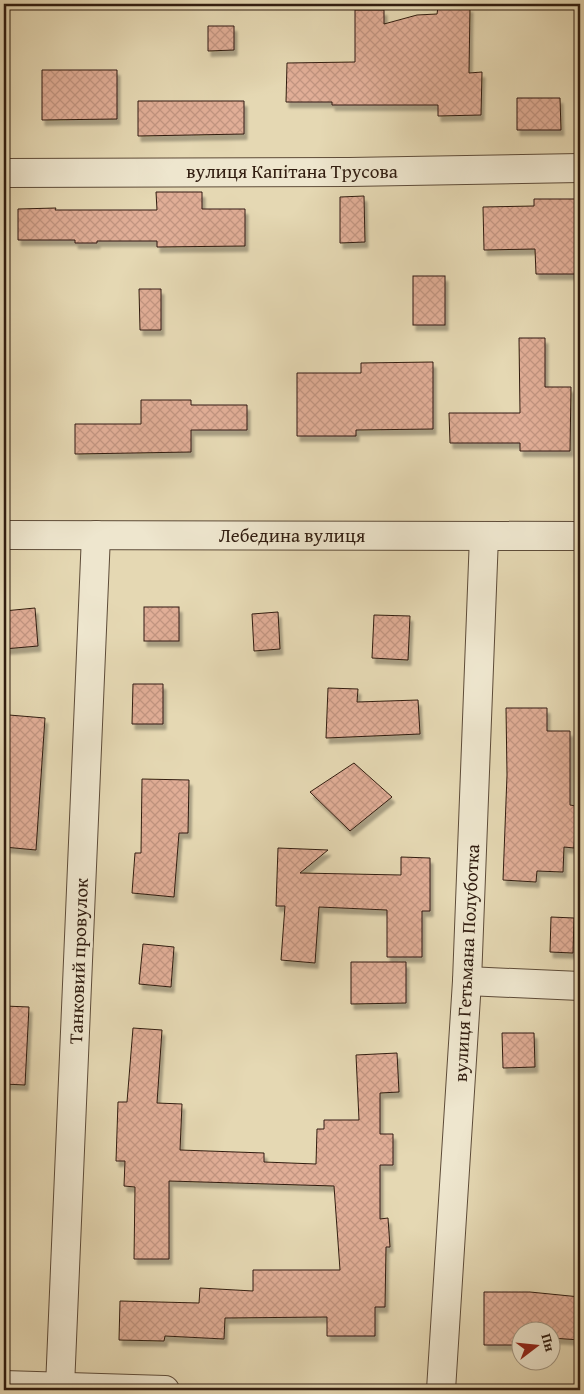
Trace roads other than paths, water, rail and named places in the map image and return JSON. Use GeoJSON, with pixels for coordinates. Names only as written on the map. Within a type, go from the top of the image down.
{"type":"FeatureCollection","features":[{"type":"Feature","properties":{"kind":"street","name":"вулиця Капітана Трусова"},"geometry":{"type":"LineString","coordinates":[[4,173],[339,172],[580,168]]}},
{"type":"Feature","properties":{"kind":"street","name":"Лебедина вулиця"},"geometry":{"type":"LineString","coordinates":[[4,535],[580,536]]}},
{"type":"Feature","properties":{"kind":"street","name":"Танковий провулок"},"geometry":{"type":"LineString","coordinates":[[60,1387],[96,535]]}},
{"type":"Feature","properties":{"kind":"street","name":"вулиця Гетьмана Полуботка"},"geometry":{"type":"LineString","coordinates":[[441,1390],[467,981],[484,536]]}},
{"type":"Feature","properties":{"kind":"street"},"geometry":{"type":"LineString","coordinates":[[467,981],[580,986]]}},
{"type":"Feature","properties":{"kind":"street"},"geometry":{"type":"LineString","coordinates":[[4,1386],[165,1390]]}}]}
